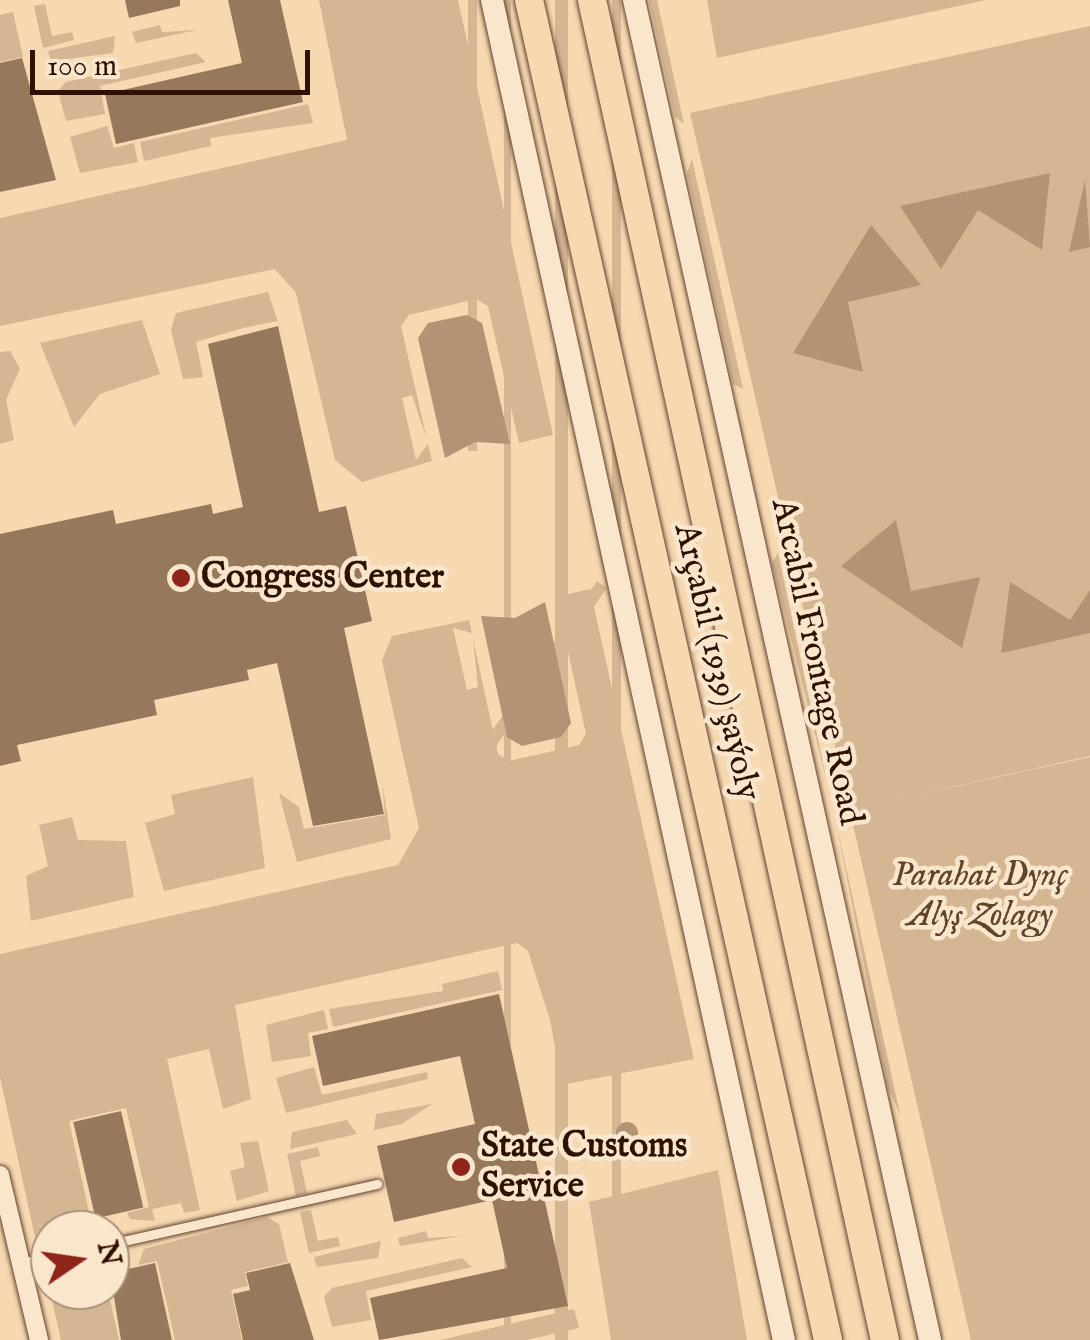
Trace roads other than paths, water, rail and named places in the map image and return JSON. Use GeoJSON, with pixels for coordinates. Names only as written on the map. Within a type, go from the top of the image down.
{"type":"FeatureCollection","features":[{"type":"Feature","properties":{"kind":"main road","name":"Arçabil (1939) şaýoly"},"geometry":{"type":"LineString","coordinates":[[529,0],[828,1340]]}},
{"type":"Feature","properties":{"kind":"main road","name":"Arçabil (1939) şaýoly"},"geometry":{"type":"LineString","coordinates":[[592,0],[886,1340]]}},
{"type":"Feature","properties":{"kind":"street"},"geometry":{"type":"LineString","coordinates":[[492,0],[784,1340]]}},
{"type":"Feature","properties":{"kind":"street","name":"Arcabil Frontage Road"},"geometry":{"type":"LineString","coordinates":[[634,0],[930,1340]]}},
{"type":"Feature","properties":{"kind":"street"},"geometry":{"type":"LineString","coordinates":[[0,1174],[38,1340]]}},
{"type":"Feature","properties":{"kind":"lane"},"geometry":{"type":"LineString","coordinates":[[130,1240],[377,1184]]}},
{"type":"Feature","properties":{"kind":"lane"},"geometry":{"type":"LineString","coordinates":[[21,1263],[30,1261]]}},
{"type":"Feature","properties":{"kind":"place","name":"Congress Center"},"geometry":{"type":"Point","coordinates":[181,578]}},
{"type":"Feature","properties":{"kind":"place","name":"State Customs Service"},"geometry":{"type":"Point","coordinates":[461,1167]}},
{"type":"Feature","properties":{"kind":"park label","name":"Parahat Dynç Alyş Zolagy"},"geometry":{"type":"Point","coordinates":[980,896]}}]}
